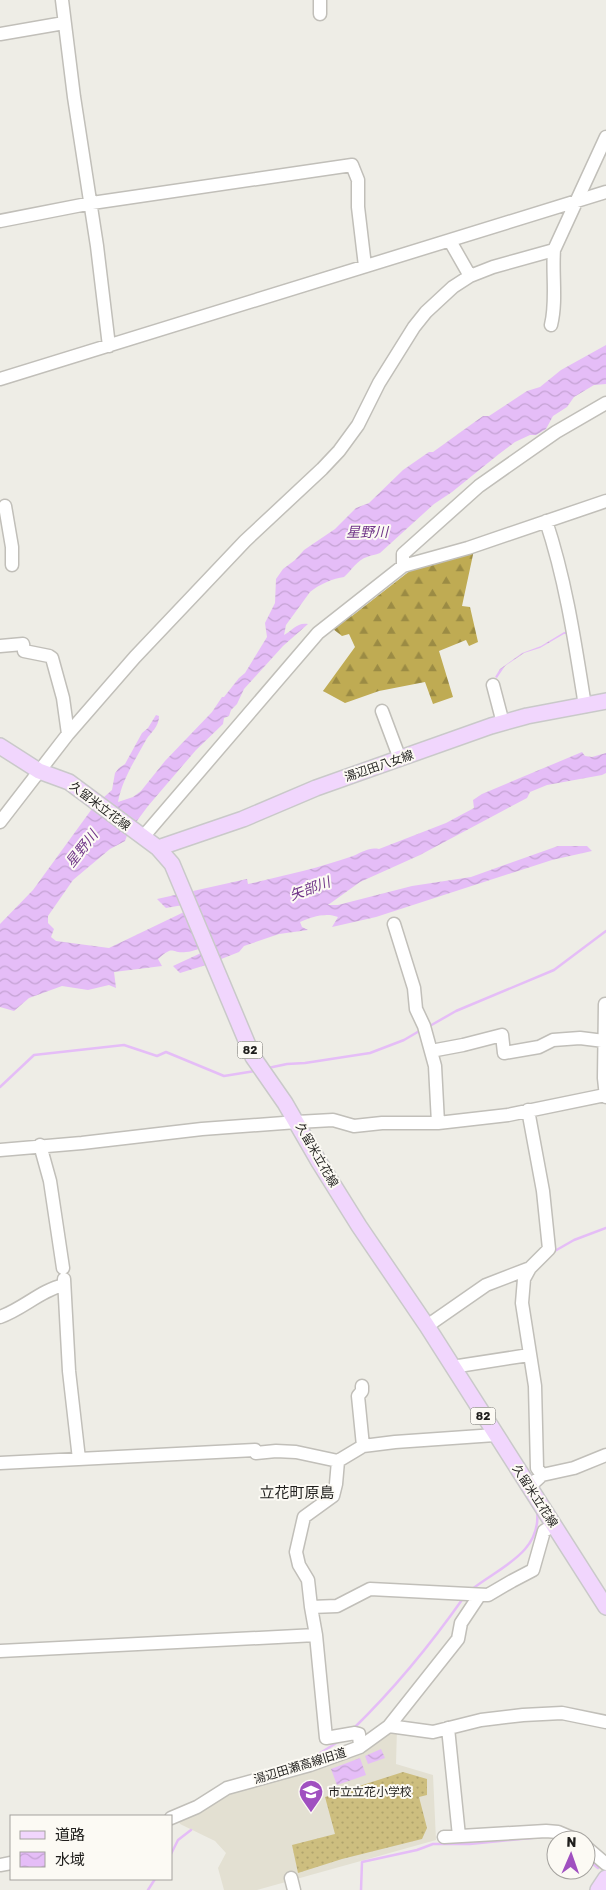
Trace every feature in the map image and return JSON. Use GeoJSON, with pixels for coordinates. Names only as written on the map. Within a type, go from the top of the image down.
{"type":"FeatureCollection","features":[{"type":"Feature","properties":{"kind":"main road","name":"湯辺田八女線"},"geometry":{"type":"LineString","coordinates":[[158,848],[243,819],[316,788],[503,723],[527,716],[606,701]]}},
{"type":"Feature","properties":{"kind":"main road","name":"久留米立花線"},"geometry":{"type":"LineString","coordinates":[[0,746],[39,771],[69,782],[158,848],[172,864],[253,1057],[297,1122],[319,1162],[359,1226],[427,1326],[606,1607]]}},
{"type":"Feature","properties":{"kind":"main road"},"geometry":{"type":"LineString","coordinates":[[598,1890],[606,1878]]}},
{"type":"Feature","properties":{"kind":"street"},"geometry":{"type":"LineString","coordinates":[[62,0],[74,97],[92,203],[109,346]]}},
{"type":"Feature","properties":{"kind":"street"},"geometry":{"type":"LineString","coordinates":[[320,0],[320,14]]}},
{"type":"Feature","properties":{"kind":"street"},"geometry":{"type":"LineString","coordinates":[[0,34],[64,23]]}},
{"type":"Feature","properties":{"kind":"street"},"geometry":{"type":"LineString","coordinates":[[552,325],[554,316],[554,250],[606,137]]}},
{"type":"Feature","properties":{"kind":"street"},"geometry":{"type":"LineString","coordinates":[[0,221],[92,203],[352,165],[358,180],[358,207],[365,266]]}},
{"type":"Feature","properties":{"kind":"street"},"geometry":{"type":"LineString","coordinates":[[0,378],[606,192]]}},
{"type":"Feature","properties":{"kind":"street"},"geometry":{"type":"LineString","coordinates":[[450,241],[470,276]]}},
{"type":"Feature","properties":{"kind":"street"},"geometry":{"type":"LineString","coordinates":[[0,822],[68,734],[195,593],[245,541],[322,469],[339,450],[358,425],[379,383],[414,327],[426,312],[446,293],[470,276],[493,267],[554,250]]}},
{"type":"Feature","properties":{"kind":"street"},"geometry":{"type":"LineString","coordinates":[[403,566],[403,554],[479,486],[556,432],[606,403]]}},
{"type":"Feature","properties":{"kind":"street"},"geometry":{"type":"LineString","coordinates":[[140,836],[318,632],[403,566],[468,548],[606,501]]}},
{"type":"Feature","properties":{"kind":"street"},"geometry":{"type":"LineString","coordinates":[[6,506],[4,529],[12,547],[12,566]]}},
{"type":"Feature","properties":{"kind":"street"},"geometry":{"type":"LineString","coordinates":[[546,521],[557,555],[569,608],[585,706]]}},
{"type":"Feature","properties":{"kind":"street"},"geometry":{"type":"LineString","coordinates":[[0,646],[23,644],[24,652],[52,658],[64,698],[68,734]]}},
{"type":"Feature","properties":{"kind":"street"},"geometry":{"type":"LineString","coordinates":[[493,685],[503,723]]}},
{"type":"Feature","properties":{"kind":"street"},"geometry":{"type":"LineString","coordinates":[[382,711],[400,759]]}},
{"type":"Feature","properties":{"kind":"street"},"geometry":{"type":"LineString","coordinates":[[394,924],[414,988],[416,1009],[425,1029],[435,1066],[438,1123]]}},
{"type":"Feature","properties":{"kind":"street"},"geometry":{"type":"LineString","coordinates":[[0,1150],[82,1143],[202,1129],[297,1122],[333,1120],[354,1126],[382,1123],[438,1123],[484,1118],[605,1096],[605,1004]]}},
{"type":"Feature","properties":{"kind":"street"},"geometry":{"type":"LineString","coordinates":[[430,1051],[502,1035],[504,1053],[539,1047],[553,1040],[580,1038],[604,1041]]}},
{"type":"Feature","properties":{"kind":"street"},"geometry":{"type":"LineString","coordinates":[[528,1110],[543,1191],[549,1248],[530,1268],[524,1279],[522,1296],[534,1386],[537,1468],[542,1475]]}},
{"type":"Feature","properties":{"kind":"street"},"geometry":{"type":"LineString","coordinates":[[40,1146],[50,1181],[63,1278],[69,1371],[79,1459]]}},
{"type":"Feature","properties":{"kind":"street"},"geometry":{"type":"LineString","coordinates":[[427,1326],[486,1285],[530,1268]]}},
{"type":"Feature","properties":{"kind":"street"},"geometry":{"type":"LineString","coordinates":[[0,1317],[16,1311],[52,1288],[63,1278]]}},
{"type":"Feature","properties":{"kind":"street"},"geometry":{"type":"LineString","coordinates":[[452,1367],[529,1355]]}},
{"type":"Feature","properties":{"kind":"street"},"geometry":{"type":"LineString","coordinates":[[362,1386],[358,1396],[363,1446]]}},
{"type":"Feature","properties":{"kind":"street"},"geometry":{"type":"LineString","coordinates":[[0,1463],[255,1450],[256,1453],[296,1452],[338,1461],[363,1446],[495,1435]]}},
{"type":"Feature","properties":{"kind":"street"},"geometry":{"type":"LineString","coordinates":[[529,1487],[542,1475],[550,1475],[574,1468],[606,1455]]}},
{"type":"Feature","properties":{"kind":"street"},"geometry":{"type":"LineString","coordinates":[[338,1461],[336,1484],[332,1496],[304,1517],[296,1552],[299,1565],[308,1580],[316,1636],[326,1738],[354,1733],[359,1734],[360,1747]]}},
{"type":"Feature","properties":{"kind":"street"},"geometry":{"type":"LineString","coordinates":[[311,1607],[337,1606],[370,1589],[488,1595],[533,1570],[544,1531],[554,1526]]}},
{"type":"Feature","properties":{"kind":"street","name":"湯辺田瀬高線旧道"},"geometry":{"type":"LineString","coordinates":[[172,1818],[197,1807],[227,1788],[310,1765],[360,1747],[389,1726],[458,1639],[461,1623],[479,1596]]}},
{"type":"Feature","properties":{"kind":"street"},"geometry":{"type":"LineString","coordinates":[[0,1651],[316,1636]]}},
{"type":"Feature","properties":{"kind":"street"},"geometry":{"type":"LineString","coordinates":[[389,1726],[433,1732],[481,1720],[523,1714],[562,1713],[606,1722]]}},
{"type":"Feature","properties":{"kind":"street"},"geometry":{"type":"LineString","coordinates":[[448,1728],[459,1836]]}},
{"type":"Feature","properties":{"kind":"street"},"geometry":{"type":"LineString","coordinates":[[444,1837],[546,1831]]}},
{"type":"Feature","properties":{"kind":"street"},"geometry":{"type":"LineString","coordinates":[[596,1856],[606,1864]]}},
{"type":"Feature","properties":{"kind":"shaded area","name":"市立立花小学校"},"geometry":{"type":"Polygon","coordinates":[[[397,1728],[396,1764],[433,1775],[436,1840],[257,1890],[224,1890],[218,1868],[226,1853],[215,1841],[180,1824],[178,1817],[221,1794],[397,1728]]]}},
{"type":"Feature","properties":{"kind":"shaded area"},"geometry":{"type":"Polygon","coordinates":[[[403,1772],[427,1779],[427,1795],[419,1797],[427,1828],[422,1839],[342,1859],[298,1873],[292,1845],[335,1834],[325,1797],[403,1772]]]}},
{"type":"Feature","properties":{"kind":"green space"},"geometry":{"type":"Polygon","coordinates":[[[474,550],[462,606],[470,607],[478,642],[469,646],[466,640],[439,651],[453,697],[433,704],[425,682],[379,691],[345,703],[323,691],[355,647],[349,634],[342,636],[333,629],[344,618],[352,616],[411,570],[474,550]]]}},
{"type":"Feature","properties":{"kind":"water"},"geometry":{"type":"Polygon","coordinates":[[[606,345],[606,384],[594,385],[574,397],[567,407],[553,416],[546,429],[536,435],[530,435],[515,442],[434,504],[380,553],[361,560],[344,577],[326,582],[310,592],[286,625],[284,635],[298,625],[308,624],[283,646],[244,689],[229,716],[224,718],[223,724],[196,750],[148,806],[128,833],[125,841],[110,849],[73,880],[48,916],[48,923],[54,929],[51,937],[56,941],[109,948],[184,912],[183,905],[166,908],[157,899],[247,879],[248,884],[327,864],[369,849],[379,849],[446,823],[474,808],[473,800],[482,794],[582,752],[585,756],[592,757],[606,753],[606,773],[547,785],[530,792],[527,798],[420,855],[360,882],[328,905],[338,905],[412,886],[471,877],[558,846],[587,846],[592,851],[552,860],[376,917],[332,927],[338,917],[324,915],[314,917],[300,922],[302,927],[308,930],[279,934],[244,946],[239,952],[206,965],[180,973],[173,966],[201,953],[199,949],[188,952],[167,952],[158,959],[162,966],[114,972],[116,988],[109,985],[88,990],[62,986],[29,998],[14,1011],[0,1007],[0,924],[33,890],[94,806],[112,790],[115,773],[125,764],[142,733],[148,728],[156,715],[159,716],[158,723],[129,770],[118,802],[133,797],[141,791],[165,761],[212,712],[222,697],[245,673],[267,637],[265,623],[275,603],[276,579],[283,569],[304,550],[335,529],[356,508],[369,503],[403,470],[429,452],[433,452],[483,416],[489,416],[527,391],[540,387],[561,370],[606,345]]]}},
{"type":"Feature","properties":{"kind":"water"},"geometry":{"type":"Polygon","coordinates":[[[564,632],[569,632],[569,634],[564,634],[540,648],[524,653],[505,666],[497,678],[495,677],[500,669],[522,653],[541,646],[564,632]]]}},
{"type":"Feature","properties":{"kind":"water"},"geometry":{"type":"Polygon","coordinates":[[[381,1749],[385,1758],[368,1764],[365,1756],[381,1749]]]}},
{"type":"Feature","properties":{"kind":"water"},"geometry":{"type":"Polygon","coordinates":[[[360,1758],[366,1775],[337,1785],[331,1769],[360,1758]]]}},
{"type":"Feature","properties":{"kind":"waterway"},"geometry":{"type":"LineString","coordinates":[[428,1027],[456,1011],[554,970],[606,931]]}},
{"type":"Feature","properties":{"kind":"waterway"},"geometry":{"type":"LineString","coordinates":[[268,1068],[370,1053],[404,1040],[421,1030]]}},
{"type":"Feature","properties":{"kind":"waterway"},"geometry":{"type":"LineString","coordinates":[[0,1087],[34,1055],[124,1045],[157,1056],[166,1052],[224,1076],[255,1071]]}},
{"type":"Feature","properties":{"kind":"waterway"},"geometry":{"type":"LineString","coordinates":[[553,1252],[574,1240],[606,1228]]}},
{"type":"Feature","properties":{"kind":"waterway"},"geometry":{"type":"LineString","coordinates":[[471,1590],[516,1558],[525,1549],[533,1538],[537,1526],[537,1511]]}},
{"type":"Feature","properties":{"kind":"waterway"},"geometry":{"type":"LineString","coordinates":[[353,1729],[412,1666],[464,1597]]}},
{"type":"Feature","properties":{"kind":"waterway"},"geometry":{"type":"LineString","coordinates":[[301,1762],[312,1758],[338,1742]]}},
{"type":"Feature","properties":{"kind":"waterway"},"geometry":{"type":"LineString","coordinates":[[172,1852],[178,1840],[191,1830]]}},
{"type":"Feature","properties":{"kind":"waterway"},"geometry":{"type":"LineString","coordinates":[[361,1890],[362,1862],[417,1850],[433,1844],[470,1844],[542,1837]]}},
{"type":"Feature","properties":{"kind":"waterway"},"geometry":{"type":"LineString","coordinates":[[148,1890],[154,1880]]}},
{"type":"Feature","properties":{"kind":"place","name":"市立立花小学校"},"geometry":{"type":"Point","coordinates":[311,1813]}},
{"type":"Feature","properties":{"kind":"district","name":"立花町原島"},"geometry":{"type":"Point","coordinates":[297,1493]}},
{"type":"Feature","properties":{"kind":"water label","name":"星野川"},"geometry":{"type":"Point","coordinates":[367,532]}},
{"type":"Feature","properties":{"kind":"water label","name":"星野川"},"geometry":{"type":"Point","coordinates":[82,849]}},
{"type":"Feature","properties":{"kind":"water label","name":"矢部川"},"geometry":{"type":"Point","coordinates":[310,889]}}]}
